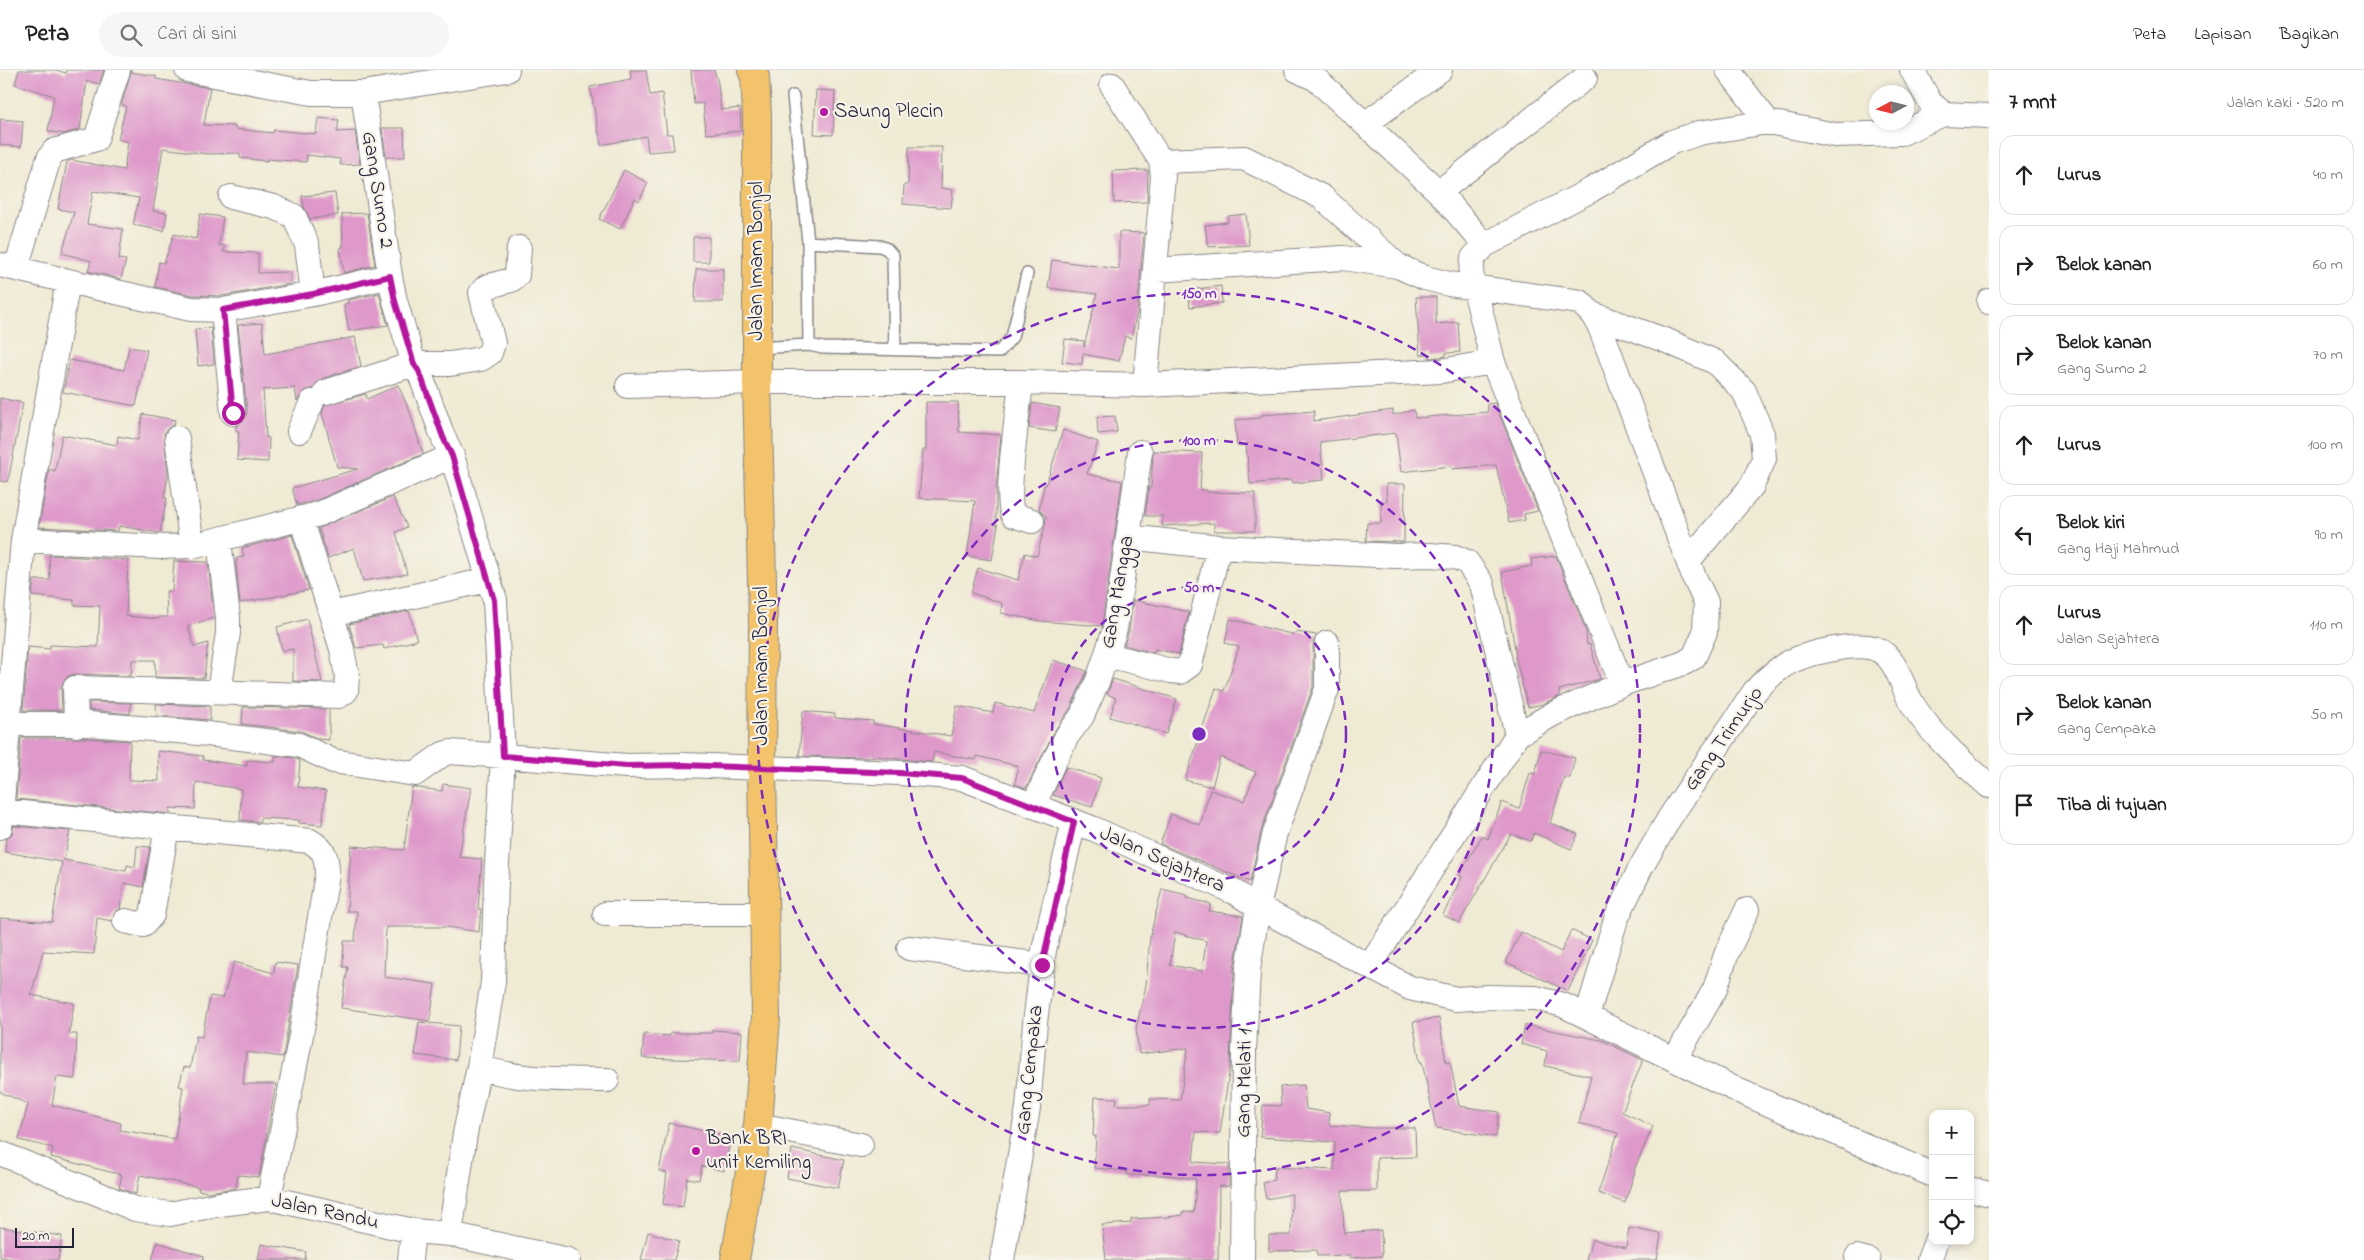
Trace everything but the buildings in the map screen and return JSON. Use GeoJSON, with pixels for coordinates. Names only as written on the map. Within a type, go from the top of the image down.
{"type":"FeatureCollection","features":[{"type":"Feature","properties":{"kind":"highway","name":"Jalan Imam Bonjol"},"geometry":{"type":"LineString","coordinates":[[735,1260],[758,1124],[766,1018],[762,768],[764,622],[757,382],[757,115],[755,77],[752,70]]}},
{"type":"Feature","properties":{"kind":"street"},"geometry":{"type":"LineString","coordinates":[[118,70],[96,139],[54,151],[49,158],[8,266],[192,309],[223,310],[313,294],[390,276]]}},
{"type":"Feature","properties":{"kind":"street"},"geometry":{"type":"LineString","coordinates":[[188,70],[311,93],[362,93],[507,70]]}},
{"type":"Feature","properties":{"kind":"street"},"geometry":{"type":"LineString","coordinates":[[1365,124],[1440,70]]}},
{"type":"Feature","properties":{"kind":"street"},"geometry":{"type":"LineString","coordinates":[[1728,70],[1768,122]]}},
{"type":"Feature","properties":{"kind":"street"},"geometry":{"type":"LineString","coordinates":[[1912,70],[1930,102],[1943,114]]}},
{"type":"Feature","properties":{"kind":"street"},"geometry":{"type":"LineString","coordinates":[[1313,73],[1439,192],[1485,245]]}},
{"type":"Feature","properties":{"kind":"street"},"geometry":{"type":"LineString","coordinates":[[1439,192],[1585,78]]}},
{"type":"Feature","properties":{"kind":"street"},"geometry":{"type":"LineString","coordinates":[[1112,85],[1161,161],[1163,176],[1145,385]]}},
{"type":"Feature","properties":{"kind":"street","name":"Gang Sumo 2"},"geometry":{"type":"LineString","coordinates":[[362,93],[395,301],[414,364],[419,371],[443,437],[452,456],[497,615],[503,756],[493,982],[479,1067],[465,1134],[450,1234]]}},
{"type":"Feature","properties":{"kind":"street"},"geometry":{"type":"LineString","coordinates":[[1622,684],[1492,362],[1473,288],[1471,273],[1473,258],[1485,245],[1591,190],[1672,142],[1699,133],[1768,122],[1835,135],[1902,133],[1943,114],[1989,116]]}},
{"type":"Feature","properties":{"kind":"street"},"geometry":{"type":"LineString","coordinates":[[1161,161],[1244,158],[1322,197],[1398,266]]}},
{"type":"Feature","properties":{"kind":"street"},"geometry":{"type":"LineString","coordinates":[[231,197],[274,207],[294,216],[307,245],[313,294]]}},
{"type":"Feature","properties":{"kind":"street"},"geometry":{"type":"LineString","coordinates":[[299,431],[319,397],[414,364],[450,364],[481,359],[490,353],[493,344],[481,293],[486,287],[511,280],[516,275],[519,248]]}},
{"type":"Feature","properties":{"kind":"street"},"geometry":{"type":"LineString","coordinates":[[1155,270],[1343,258],[1398,266],[1424,278],[1473,288],[1580,302],[1592,314],[1600,327],[1688,561],[1706,602],[1706,632],[1694,657],[1684,663],[1622,684],[1553,714],[1517,736],[1370,966]]}},
{"type":"Feature","properties":{"kind":"street"},"geometry":{"type":"LineString","coordinates":[[68,281],[23,540],[13,644],[9,724],[2,779],[1,819],[167,827],[310,841],[320,847],[326,856],[327,874],[301,1036],[269,1198]]}},
{"type":"Feature","properties":{"kind":"street"},"geometry":{"type":"LineString","coordinates":[[223,310],[233,413]]}},
{"type":"Feature","properties":{"kind":"street"},"geometry":{"type":"LineString","coordinates":[[1592,314],[1667,340],[1715,362],[1744,391],[1762,434],[1764,459],[1752,486],[1688,561]]}},
{"type":"Feature","properties":{"kind":"street"},"geometry":{"type":"LineString","coordinates":[[628,386],[757,382],[1021,382],[1145,385],[1441,371],[1492,362]]}},
{"type":"Feature","properties":{"kind":"street"},"geometry":{"type":"LineString","coordinates":[[1021,382],[1010,490],[1011,510],[1013,515],[1032,521]]}},
{"type":"Feature","properties":{"kind":"street"},"geometry":{"type":"LineString","coordinates":[[177,438],[192,546]]}},
{"type":"Feature","properties":{"kind":"street","name":"Gang Mangga"},"geometry":{"type":"LineString","coordinates":[[1033,806],[1067,736],[1082,716],[1098,680],[1115,629],[1140,452]]}},
{"type":"Feature","properties":{"kind":"street"},"geometry":{"type":"LineString","coordinates":[[23,540],[160,547],[192,546],[318,514],[452,456]]}},
{"type":"Feature","properties":{"kind":"street"},"geometry":{"type":"LineString","coordinates":[[76,725],[74,688],[339,696],[346,691],[347,676],[301,518]]}},
{"type":"Feature","properties":{"kind":"street"},"geometry":{"type":"LineString","coordinates":[[1128,537],[1220,547],[1394,556],[1430,555],[1455,557],[1467,562],[1482,584],[1517,736]]}},
{"type":"Feature","properties":{"kind":"street"},"geometry":{"type":"LineString","coordinates":[[218,692],[228,626],[220,540]]}},
{"type":"Feature","properties":{"kind":"street"},"geometry":{"type":"LineString","coordinates":[[1107,654],[1170,671],[1180,672],[1190,665],[1220,547]]}},
{"type":"Feature","properties":{"kind":"street"},"geometry":{"type":"LineString","coordinates":[[330,614],[488,580]]}},
{"type":"Feature","properties":{"kind":"street","name":"Gang Melati 1"},"geometry":{"type":"LineString","coordinates":[[1242,1260],[1244,1050],[1248,970],[1258,907],[1275,833],[1327,689],[1327,643]]}},
{"type":"Feature","properties":{"kind":"street","name":"Gang Trimurjo"},"geometry":{"type":"LineString","coordinates":[[1587,1016],[1616,919],[1670,817],[1755,690],[1786,664],[1841,646],[1876,649],[1894,664],[1910,699],[1944,743],[1989,786]]}},
{"type":"Feature","properties":{"kind":"street","name":"Jalan Sejahtera"},"geometry":{"type":"LineString","coordinates":[[9,724],[76,725],[190,732],[299,745],[333,761],[415,774],[443,754],[450,752],[627,766],[762,768],[900,773],[962,778],[1074,822],[1236,893],[1258,907],[1410,988],[1456,999],[1487,997],[1536,998],[1563,1005],[1748,1095],[1929,1173]]}},
{"type":"Feature","properties":{"kind":"street","name":"Gang Cempaka"},"geometry":{"type":"LineString","coordinates":[[1002,1260],[1028,1108],[1042,965],[1074,822]]}},
{"type":"Feature","properties":{"kind":"street"},"geometry":{"type":"LineString","coordinates":[[126,922],[143,925],[152,915],[167,827]]}},
{"type":"Feature","properties":{"kind":"street"},"geometry":{"type":"LineString","coordinates":[[1676,1060],[1715,989],[1727,952],[1746,910]]}},
{"type":"Feature","properties":{"kind":"street"},"geometry":{"type":"LineString","coordinates":[[605,914],[765,914]]}},
{"type":"Feature","properties":{"kind":"street"},"geometry":{"type":"LineString","coordinates":[[909,948],[1042,965]]}},
{"type":"Feature","properties":{"kind":"street"},"geometry":{"type":"LineString","coordinates":[[479,1067],[501,1074],[538,1079],[607,1080]]}},
{"type":"Feature","properties":{"kind":"street"},"geometry":{"type":"LineString","coordinates":[[758,1124],[861,1145]]}},
{"type":"Feature","properties":{"kind":"street","name":"Jalan Randu"},"geometry":{"type":"LineString","coordinates":[[0,1153],[135,1209],[170,1214],[220,1204],[269,1198],[413,1231],[450,1234],[568,1260]]}},
{"type":"Feature","properties":{"kind":"street"},"geometry":{"type":"LineString","coordinates":[[1974,1190],[1989,1194]]}},
{"type":"Feature","properties":{"kind":"street"},"geometry":{"type":"LineString","coordinates":[[410,1260],[413,1231]]}},
{"type":"Feature","properties":{"kind":"street"},"geometry":{"type":"LineString","coordinates":[[1929,1260],[1935,1245]]}},
{"type":"Feature","properties":{"kind":"lane"},"geometry":{"type":"LineString","coordinates":[[793,96],[808,242],[810,345]]}},
{"type":"Feature","properties":{"kind":"lane"},"geometry":{"type":"LineString","coordinates":[[808,242],[880,246],[887,249],[893,256],[895,350]]}},
{"type":"Feature","properties":{"kind":"lane"},"geometry":{"type":"LineString","coordinates":[[757,348],[810,345],[823,348],[999,352],[1012,337],[1027,274]]}},
{"type":"Feature","properties":{"kind":"place","name":"Saung Plecin"},"geometry":{"type":"Point","coordinates":[824,112]}},
{"type":"Feature","properties":{"kind":"place","name":"Bank BRI unit Kemiling"},"geometry":{"type":"Point","coordinates":[696,1151]}},
{"type":"Feature","properties":{"kind":"route"},"geometry":{"type":"LineString","coordinates":[[233,413],[223,310],[313,294],[390,276],[395,301],[414,364],[419,371],[443,437],[452,456],[494,600],[497,615],[503,756],[627,766],[683,765],[900,773],[962,778],[1074,822],[1042,965]]}}]}
